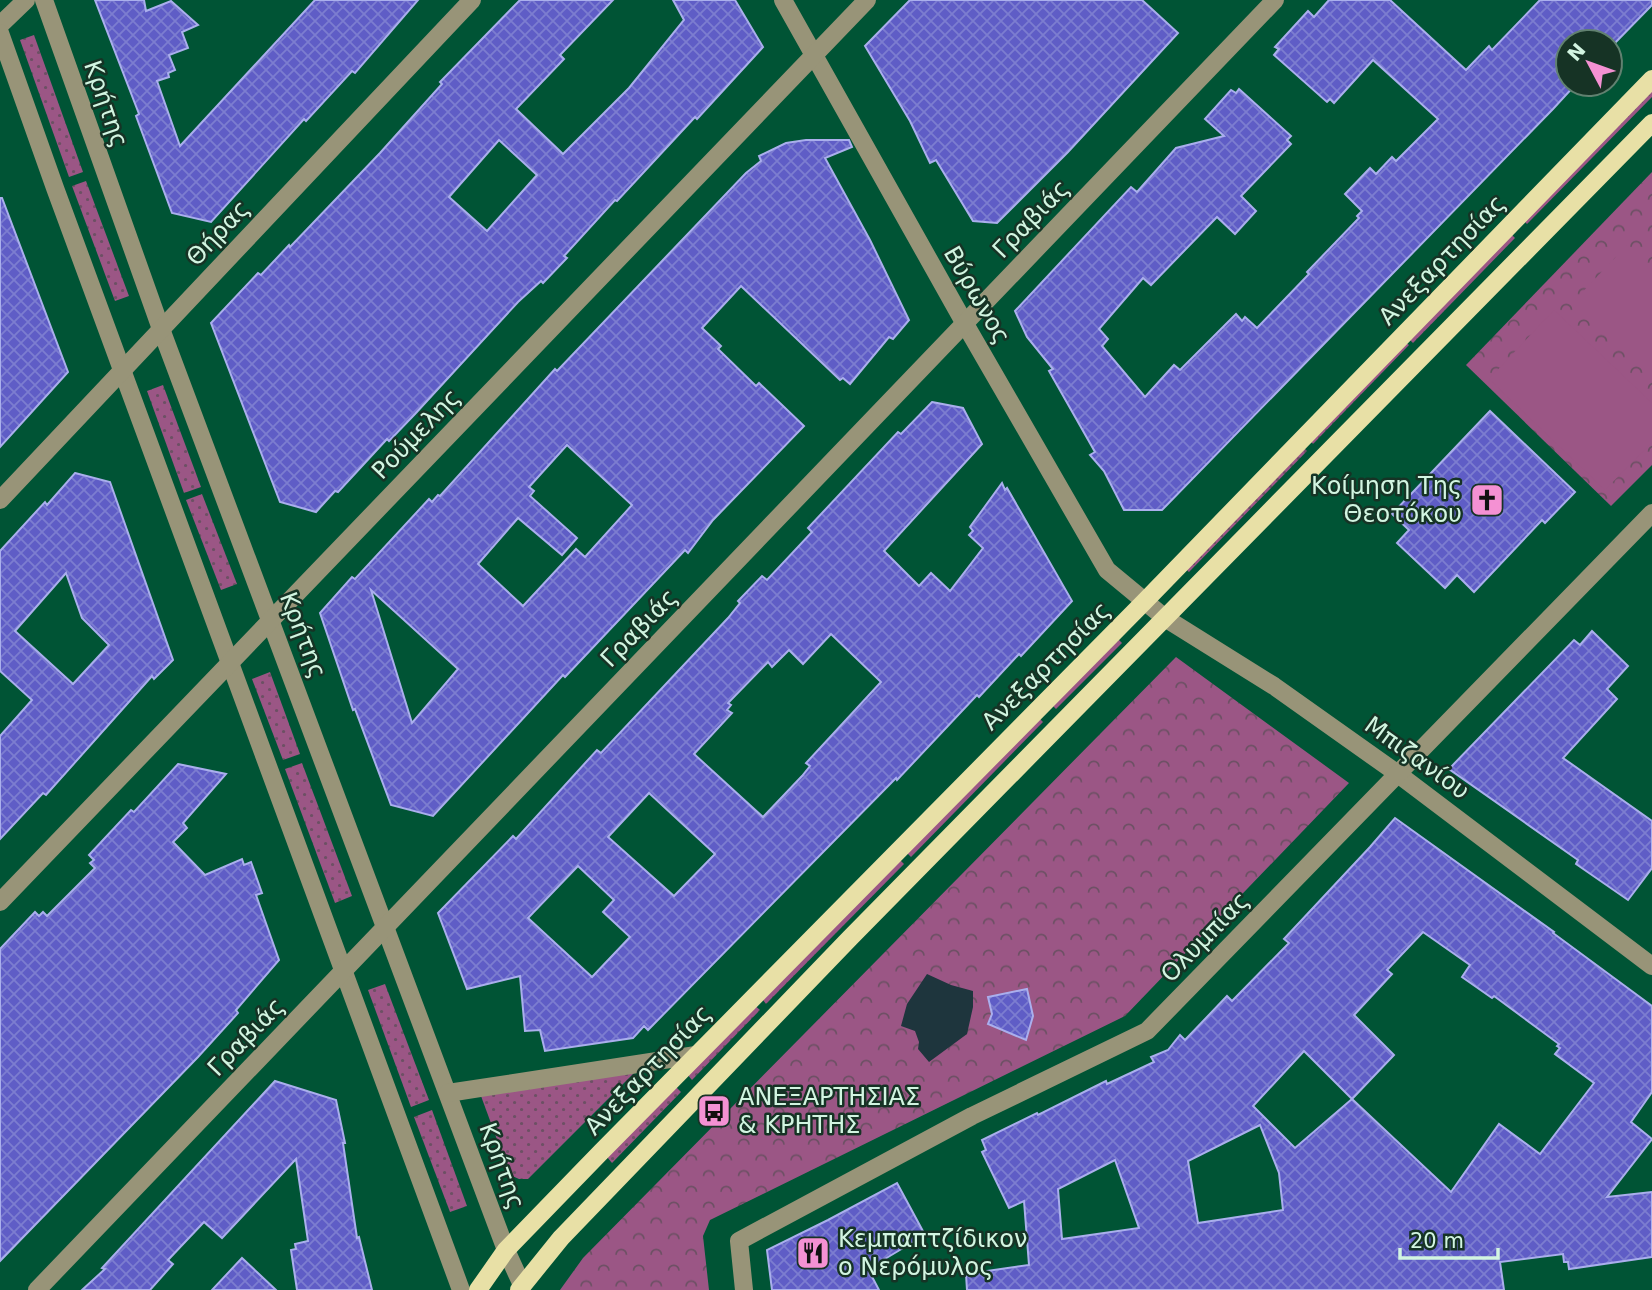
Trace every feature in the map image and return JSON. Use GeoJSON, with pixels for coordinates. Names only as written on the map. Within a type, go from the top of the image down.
{"type":"FeatureCollection","features":[{"type":"Feature","properties":{"kind":"main road","name":"Ανεξαρτησίας"},"geometry":{"type":"LineString","coordinates":[[478,1290],[506,1250],[1652,79]]}},
{"type":"Feature","properties":{"kind":"main road","name":"Ανεξαρτησίας"},"geometry":{"type":"LineString","coordinates":[[520,1288],[561,1238],[850,938],[1652,123]]}},
{"type":"Feature","properties":{"kind":"street"},"geometry":{"type":"LineString","coordinates":[[0,25],[26,0]]}},
{"type":"Feature","properties":{"kind":"street","name":"Κρήτης"},"geometry":{"type":"LineString","coordinates":[[44,0],[161,329],[520,1288]]}},
{"type":"Feature","properties":{"kind":"street","name":"Θήρας"},"geometry":{"type":"LineString","coordinates":[[0,500],[472,0]]}},
{"type":"Feature","properties":{"kind":"street","name":"Βύρωνος"},"geometry":{"type":"LineString","coordinates":[[783,0],[1107,570],[1144,601]]}},
{"type":"Feature","properties":{"kind":"street","name":"Ρούμελης"},"geometry":{"type":"LineString","coordinates":[[0,902],[867,0]]}},
{"type":"Feature","properties":{"kind":"street","name":"Γραβιάς"},"geometry":{"type":"LineString","coordinates":[[37,1290],[1275,0]]}},
{"type":"Feature","properties":{"kind":"street"},"geometry":{"type":"LineString","coordinates":[[0,33],[461,1290]]}},
{"type":"Feature","properties":{"kind":"street","name":"Ολυμπίας"},"geometry":{"type":"LineString","coordinates":[[744,1290],[738,1241],[972,1116],[1147,1031],[1652,513]]}},
{"type":"Feature","properties":{"kind":"street","name":"Μπιζανίου"},"geometry":{"type":"LineString","coordinates":[[1144,601],[1165,618],[1275,686],[1398,774],[1652,966]]}},
{"type":"Feature","properties":{"kind":"street"},"geometry":{"type":"LineString","coordinates":[[448,1093],[696,1055]]}},
{"type":"Feature","properties":{"kind":"green space"},"geometry":{"type":"Polygon","coordinates":[[[34,35],[83,172],[69,177],[20,40],[34,35]]]}},
{"type":"Feature","properties":{"kind":"green space"},"geometry":{"type":"Polygon","coordinates":[[[1652,88],[1652,97],[1527,224],[1523,220],[1652,88]]]}},
{"type":"Feature","properties":{"kind":"green space"},"geometry":{"type":"Polygon","coordinates":[[[1652,172],[1652,465],[1611,506],[1466,365],[1652,172]]]}},
{"type":"Feature","properties":{"kind":"green space"},"geometry":{"type":"Polygon","coordinates":[[[86,181],[129,296],[115,301],[72,186],[86,181]]]}},
{"type":"Feature","properties":{"kind":"green space"},"geometry":{"type":"Polygon","coordinates":[[[1511,234],[1515,238],[1413,343],[1408,338],[1511,234]]]}},
{"type":"Feature","properties":{"kind":"green space"},"geometry":{"type":"Polygon","coordinates":[[[1627,245],[1652,269],[1652,376],[1575,300],[1627,245]]]}},
{"type":"Feature","properties":{"kind":"green space"},"geometry":{"type":"Polygon","coordinates":[[[1554,310],[1652,403],[1652,442],[1605,490],[1489,379],[1554,310]]]}},
{"type":"Feature","properties":{"kind":"green space"},"geometry":{"type":"Polygon","coordinates":[[[1405,342],[1409,345],[1313,444],[1309,440],[1405,342]]]}},
{"type":"Feature","properties":{"kind":"green space"},"geometry":{"type":"Polygon","coordinates":[[[163,385],[201,487],[184,493],[147,391],[163,385]]]}},
{"type":"Feature","properties":{"kind":"green space"},"geometry":{"type":"Polygon","coordinates":[[[1303,447],[1307,451],[1189,572],[1185,569],[1303,447]]]}},
{"type":"Feature","properties":{"kind":"green space"},"geometry":{"type":"Polygon","coordinates":[[[202,494],[237,584],[221,590],[186,500],[202,494]]]}},
{"type":"Feature","properties":{"kind":"green space"},"geometry":{"type":"Polygon","coordinates":[[[1116,637],[1122,643],[1056,709],[1051,704],[1116,637]]]}},
{"type":"Feature","properties":{"kind":"green space"},"geometry":{"type":"Polygon","coordinates":[[[1176,657],[1349,783],[1125,1016],[710,1220],[703,1236],[709,1290],[560,1290],[583,1258],[1176,657]]]}},
{"type":"Feature","properties":{"kind":"green space"},"geometry":{"type":"Polygon","coordinates":[[[270,672],[300,754],[283,760],[252,679],[270,672]]]}},
{"type":"Feature","properties":{"kind":"green space"},"geometry":{"type":"Polygon","coordinates":[[[1039,718],[1043,722],[911,857],[907,853],[1039,718]]]}},
{"type":"Feature","properties":{"kind":"green space"},"geometry":{"type":"Polygon","coordinates":[[[302,763],[352,896],[335,903],[285,769],[302,763]]]}},
{"type":"Feature","properties":{"kind":"green space"},"geometry":{"type":"Polygon","coordinates":[[[900,860],[904,864],[766,1004],[763,1000],[900,860]]]}},
{"type":"Feature","properties":{"kind":"green space"},"geometry":{"type":"Polygon","coordinates":[[[385,984],[429,1100],[411,1107],[368,990],[385,984]]]}},
{"type":"Feature","properties":{"kind":"green space"},"geometry":{"type":"Polygon","coordinates":[[[754,1005],[760,1010],[692,1080],[687,1074],[754,1005]]]}},
{"type":"Feature","properties":{"kind":"green space"},"geometry":{"type":"Polygon","coordinates":[[[645,1062],[528,1179],[510,1175],[481,1096],[645,1062]]]}},
{"type":"Feature","properties":{"kind":"green space"},"geometry":{"type":"Polygon","coordinates":[[[676,1087],[681,1092],[612,1163],[607,1157],[676,1087]]]}},
{"type":"Feature","properties":{"kind":"green space"},"geometry":{"type":"Polygon","coordinates":[[[432,1110],[467,1206],[450,1212],[414,1117],[432,1110]]]}},
{"type":"Feature","properties":{"kind":"water"},"geometry":{"type":"Polygon","coordinates":[[[927,974],[973,991],[973,1007],[967,1034],[929,1062],[918,1049],[919,1042],[915,1031],[901,1026],[907,1004],[927,974]]]}},
{"type":"Feature","properties":{"kind":"building"},"geometry":{"type":"Polygon","coordinates":[[[95,0],[144,0],[146,11],[171,1],[198,25],[182,32],[188,48],[169,55],[175,70],[168,73],[169,77],[157,81],[180,146],[315,0],[418,0],[355,73],[352,71],[306,121],[304,119],[211,222],[172,213],[136,116],[139,114],[95,0]]]}},
{"type":"Feature","properties":{"kind":"building"},"geometry":{"type":"Polygon","coordinates":[[[520,0],[613,0],[560,55],[564,59],[516,109],[563,154],[629,88],[684,20],[673,0],[735,0],[763,47],[697,119],[695,117],[617,201],[615,200],[564,256],[567,258],[543,283],[541,281],[518,302],[415,414],[389,441],[387,439],[338,492],[335,491],[316,512],[280,502],[211,323],[258,273],[261,275],[289,245],[290,247],[380,153],[442,84],[440,82],[520,0]],[[499,140],[449,197],[487,231],[537,175],[499,140]]]}},
{"type":"Feature","properties":{"kind":"building"},"geometry":{"type":"Polygon","coordinates":[[[910,0],[1142,0],[1178,33],[1068,152],[997,223],[973,221],[936,160],[930,163],[910,121],[865,46],[910,0]]]}},
{"type":"Feature","properties":{"kind":"building"},"geometry":{"type":"Polygon","coordinates":[[[1329,0],[1390,0],[1466,70],[1489,46],[1492,50],[1540,0],[1652,0],[1652,5],[1624,34],[1624,28],[1554,28],[1554,98],[1563,98],[1162,510],[1124,510],[1104,471],[1090,455],[1095,452],[1049,371],[1053,369],[1027,337],[1015,311],[1131,187],[1137,192],[1176,148],[1224,136],[1205,119],[1231,90],[1236,93],[1239,89],[1291,136],[1287,140],[1291,144],[1241,196],[1256,211],[1235,234],[1217,217],[1151,285],[1143,278],[1099,329],[1108,339],[1102,346],[1145,397],[1174,365],[1180,370],[1236,314],[1242,321],[1245,317],[1257,328],[1359,218],[1357,216],[1362,211],[1345,194],[1370,168],[1376,174],[1392,157],[1396,161],[1438,119],[1373,60],[1334,103],[1330,99],[1327,102],[1274,55],[1279,49],[1275,47],[1308,11],[1314,17],[1329,0]]]}},
{"type":"Feature","properties":{"kind":"building"},"geometry":{"type":"Polygon","coordinates":[[[849,140],[852,147],[825,158],[870,240],[909,320],[893,339],[889,337],[850,384],[843,378],[840,380],[741,286],[702,328],[721,346],[718,349],[756,386],[759,383],[804,426],[713,520],[688,553],[685,550],[565,677],[563,675],[433,816],[391,805],[355,709],[353,710],[320,613],[429,499],[432,502],[440,496],[555,369],[557,371],[746,173],[761,161],[759,156],[786,143],[849,140]],[[567,445],[529,487],[534,491],[530,496],[577,538],[562,555],[518,518],[478,564],[523,606],[576,549],[585,557],[632,505],[567,445]],[[371,590],[412,723],[458,669],[371,590]]]}},
{"type":"Feature","properties":{"kind":"building"},"geometry":{"type":"Polygon","coordinates":[[[0,198],[68,372],[0,447],[0,198]]]}},
{"type":"Feature","properties":{"kind":"building"},"geometry":{"type":"Polygon","coordinates":[[[932,402],[963,408],[982,444],[884,551],[919,586],[931,573],[950,591],[983,548],[969,535],[973,531],[970,527],[1002,483],[1072,601],[1021,656],[1019,654],[979,697],[977,695],[897,780],[896,778],[648,1030],[644,1026],[633,1038],[545,1051],[540,1030],[525,1031],[520,976],[467,989],[438,913],[513,836],[516,839],[597,750],[601,753],[728,618],[740,603],[738,601],[762,576],[767,580],[812,532],[808,528],[898,432],[901,434],[932,402]],[[831,634],[803,664],[789,650],[772,667],[768,662],[728,703],[731,705],[727,710],[732,713],[694,754],[763,817],[810,766],[806,763],[881,682],[831,634]],[[649,793],[608,837],[674,896],[715,854],[649,793]],[[578,866],[528,918],[592,977],[630,937],[603,912],[614,900],[578,866]]]}},
{"type":"Feature","properties":{"kind":"building","name":"Κοίμηση Της Θεοτόκου"},"geometry":{"type":"Polygon","coordinates":[[[1490,411],[1575,492],[1545,523],[1542,520],[1474,592],[1457,575],[1445,588],[1397,543],[1409,530],[1392,514],[1490,411]]]}},
{"type":"Feature","properties":{"kind":"building"},"geometry":{"type":"Polygon","coordinates":[[[75,473],[110,482],[173,660],[154,679],[152,676],[46,795],[43,793],[0,839],[0,736],[32,700],[0,671],[0,551],[45,502],[47,505],[75,473]],[[66,573],[15,631],[73,684],[109,645],[82,618],[66,573]]]}},
{"type":"Feature","properties":{"kind":"building"},"geometry":{"type":"Polygon","coordinates":[[[1592,631],[1628,666],[1607,689],[1617,699],[1563,758],[1652,821],[1652,868],[1628,900],[1576,864],[1578,860],[1449,769],[1574,640],[1580,645],[1592,631]]]}},
{"type":"Feature","properties":{"kind":"building"},"geometry":{"type":"Polygon","coordinates":[[[178,764],[226,774],[183,823],[187,828],[173,842],[205,875],[242,859],[244,865],[251,862],[262,893],[256,895],[279,960],[236,1010],[238,1013],[198,1057],[0,1261],[0,949],[35,912],[39,916],[43,912],[47,916],[95,868],[90,863],[94,860],[89,855],[131,810],[134,812],[178,764]]]}},
{"type":"Feature","properties":{"kind":"building"},"geometry":{"type":"Polygon","coordinates":[[[1395,818],[1652,1006],[1652,1092],[1631,1122],[1652,1139],[1607,1197],[1652,1192],[1652,1257],[1569,1269],[1563,1254],[1500,1262],[1504,1290],[967,1290],[966,1274],[1029,1265],[1024,1201],[1009,1208],[982,1152],[986,1150],[982,1140],[1106,1081],[1107,1084],[1154,1062],[1151,1057],[1168,1050],[1180,1035],[1185,1040],[1227,996],[1232,1001],[1289,943],[1284,939],[1395,818]],[[1423,932],[1387,970],[1392,974],[1354,1015],[1394,1055],[1352,1099],[1451,1192],[1499,1124],[1540,1154],[1594,1083],[1555,1054],[1560,1048],[1557,1046],[1559,1044],[1494,996],[1492,998],[1462,977],[1470,965],[1423,932]],[[1304,1051],[1253,1106],[1295,1148],[1352,1099],[1304,1051]],[[1260,1125],[1188,1161],[1198,1223],[1283,1210],[1279,1173],[1260,1125]],[[1115,1160],[1058,1189],[1062,1239],[1139,1228],[1115,1160]]]}},
{"type":"Feature","properties":{"kind":"building"},"geometry":{"type":"Polygon","coordinates":[[[1027,989],[1033,1016],[1026,1040],[988,1024],[992,1014],[988,997],[1027,989]]]}},
{"type":"Feature","properties":{"kind":"building"},"geometry":{"type":"Polygon","coordinates":[[[275,1081],[336,1100],[345,1143],[357,1238],[359,1237],[372,1290],[297,1290],[291,1250],[296,1249],[295,1244],[308,1241],[296,1159],[222,1238],[204,1222],[168,1260],[173,1264],[150,1290],[82,1290],[105,1269],[102,1268],[275,1081]]]}},
{"type":"Feature","properties":{"kind":"building"},"geometry":{"type":"Polygon","coordinates":[[[897,1183],[925,1235],[868,1269],[879,1290],[772,1290],[767,1250],[897,1183]]]}},
{"type":"Feature","properties":{"kind":"building"},"geometry":{"type":"Polygon","coordinates":[[[242,1258],[276,1290],[212,1290],[242,1258]]]}},
{"type":"Feature","properties":{"kind":"place","name":"Κοίμηση Της Θεοτόκου"},"geometry":{"type":"Point","coordinates":[1487,500]}},
{"type":"Feature","properties":{"kind":"place","name":"ΑΝΕΞΑΡΤΗΣΙΑΣ & ΚΡΗΤΗΣ"},"geometry":{"type":"Point","coordinates":[714,1111]}},
{"type":"Feature","properties":{"kind":"place","name":"Κεμπαπτζίδικον ο Νερόμυλος"},"geometry":{"type":"Point","coordinates":[813,1253]}}]}
